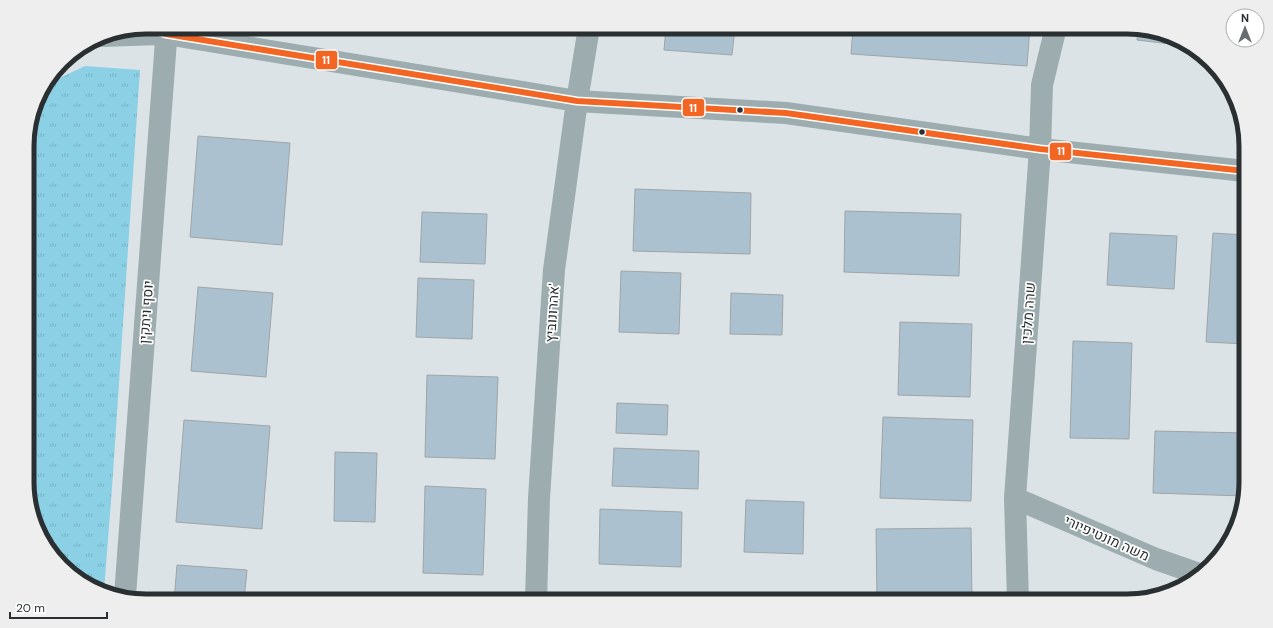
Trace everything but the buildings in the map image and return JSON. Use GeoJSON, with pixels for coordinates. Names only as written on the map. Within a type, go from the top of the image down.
{"type":"FeatureCollection","features":[{"type":"Feature","properties":{"kind":"street","name":"יוסף ויתקין"},"geometry":{"type":"LineString","coordinates":[[125,592],[167,34]]}},
{"type":"Feature","properties":{"kind":"street"},"geometry":{"type":"LineString","coordinates":[[190,34],[577,101],[786,113],[1040,149],[1239,170]]}},
{"type":"Feature","properties":{"kind":"street","name":"אהרונוביץ'"},"geometry":{"type":"LineString","coordinates":[[536,594],[539,498],[554,270],[587,34]]}},
{"type":"Feature","properties":{"kind":"street","name":"שרה מלכין"},"geometry":{"type":"LineString","coordinates":[[1018,594],[1016,498],[1040,149],[1042,85],[1054,34]]}},
{"type":"Feature","properties":{"kind":"street","name":"משה מונטיפיורי"},"geometry":{"type":"LineString","coordinates":[[1016,498],[1156,559],[1193,572]]}},
{"type":"Feature","properties":{"kind":"green space"},"geometry":{"type":"Polygon","coordinates":[[[85,66],[140,70],[104,586],[84,575],[62,556],[46,532],[38,511],[35,497],[34,139],[36,124],[43,103],[56,80],[85,66]]]}},
{"type":"Feature","properties":{"kind":"transit line","name":"11"},"geometry":{"type":"LineString","coordinates":[[166,34],[577,101],[786,113],[1040,149],[1239,170]]}}]}
